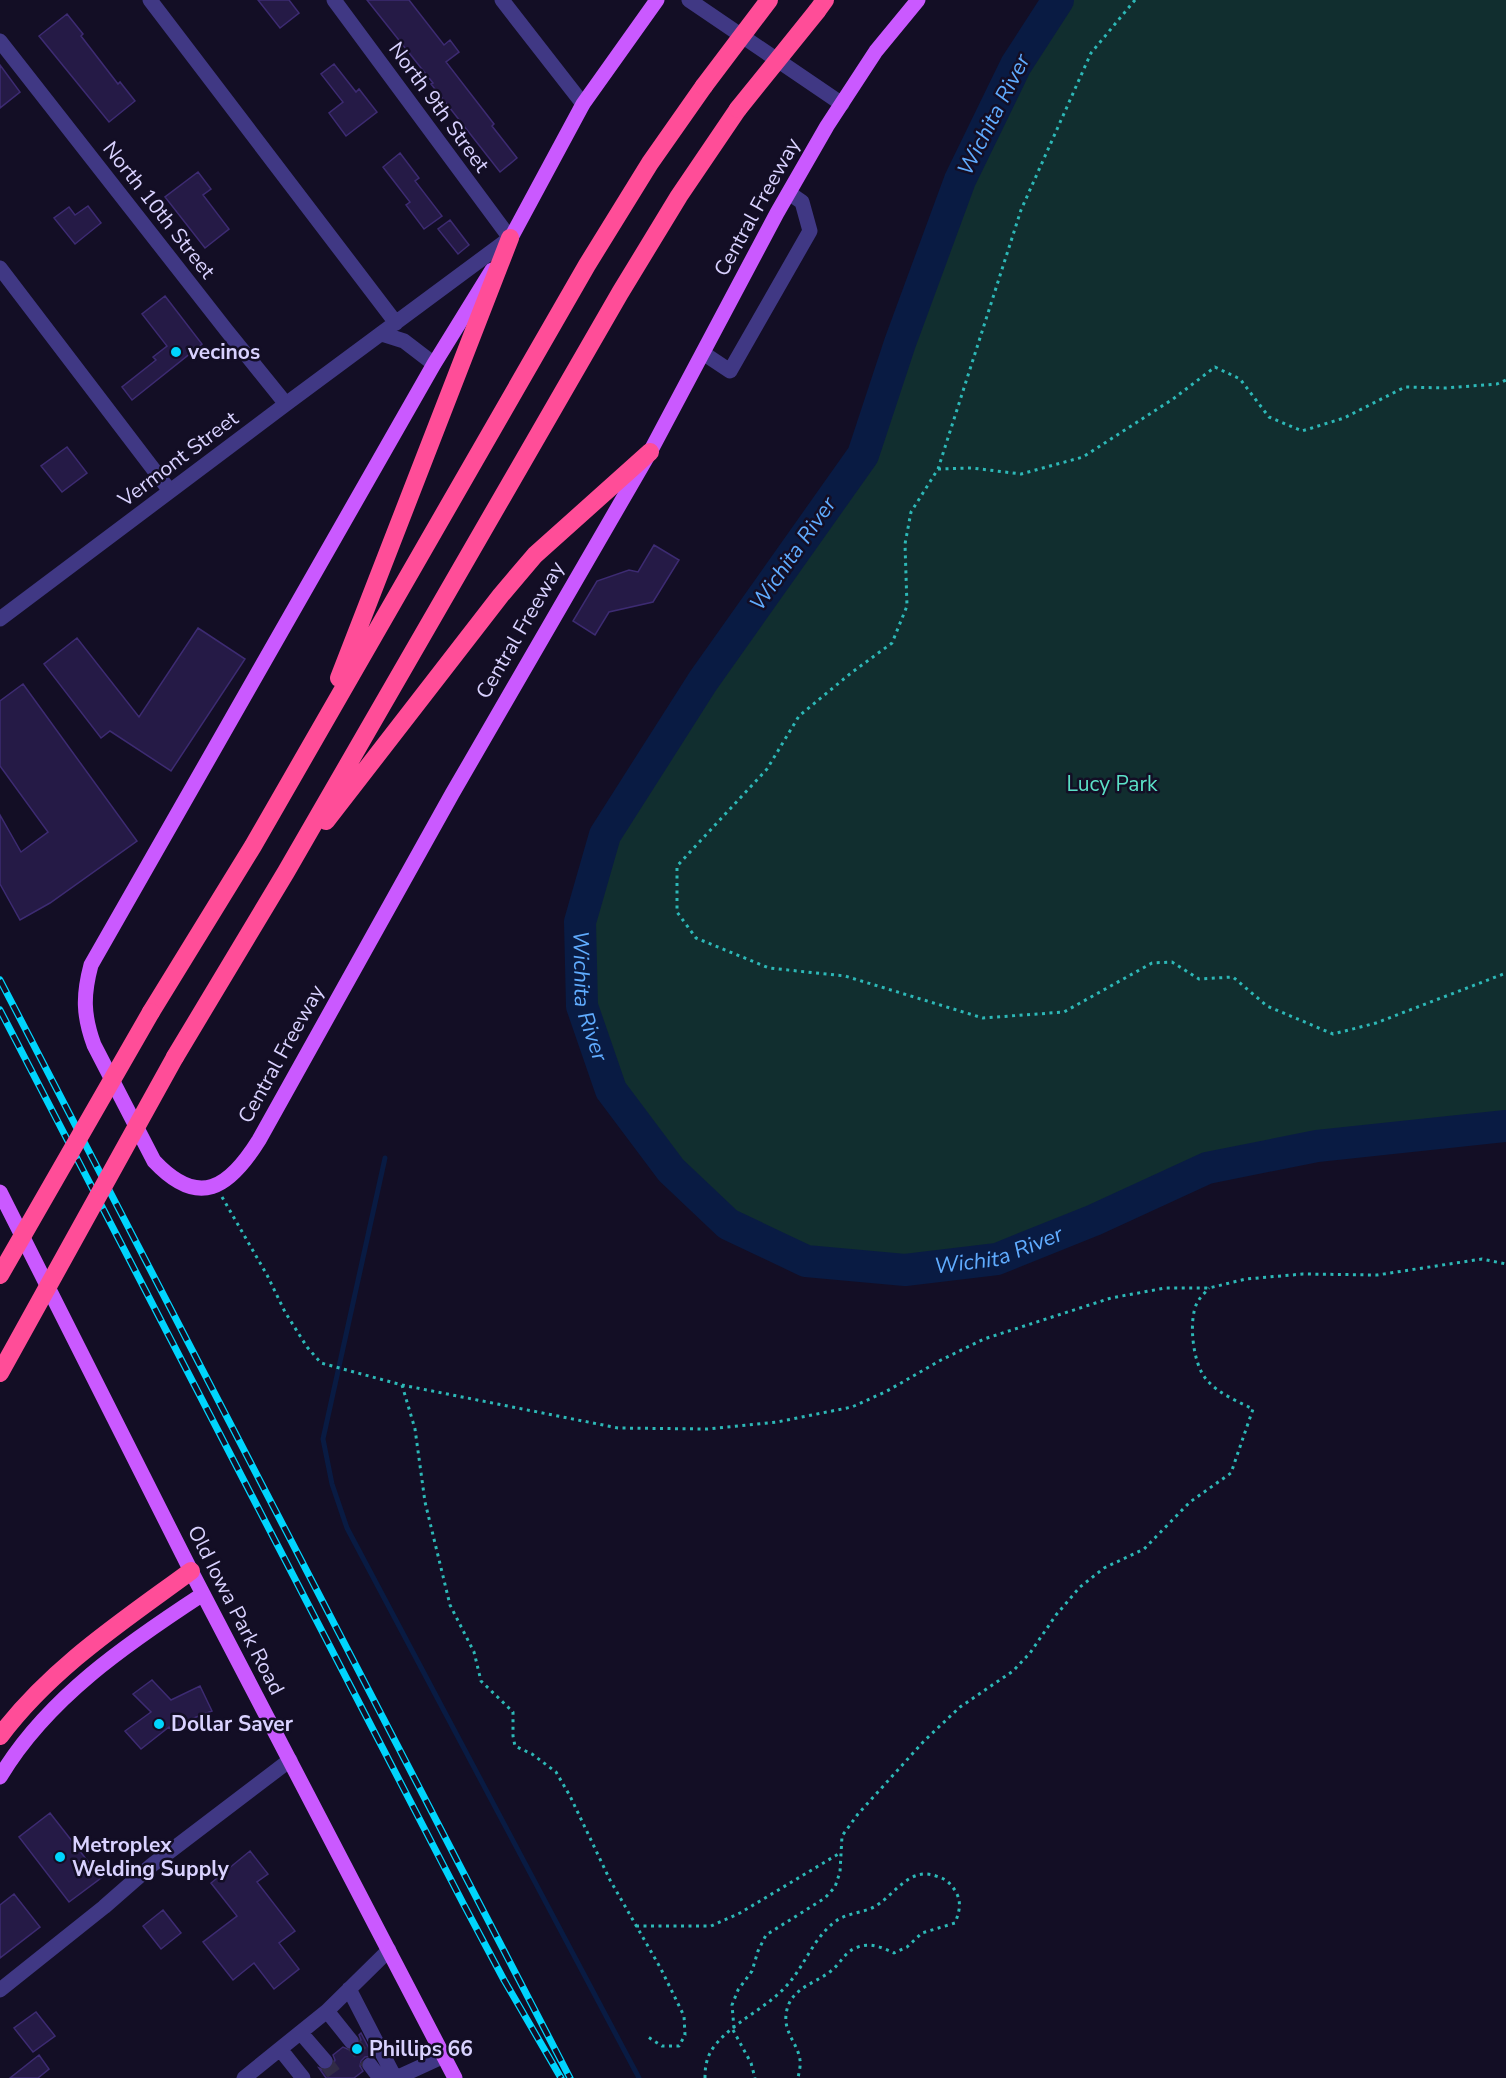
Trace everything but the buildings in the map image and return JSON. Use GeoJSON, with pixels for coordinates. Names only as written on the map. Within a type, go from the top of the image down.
{"type":"FeatureCollection","features":[{"type":"Feature","properties":{"kind":"highway"},"geometry":{"type":"LineString","coordinates":[[0,1275],[151,1012],[253,846],[587,265],[650,163],[769,0]]}},
{"type":"Feature","properties":{"kind":"highway"},"geometry":{"type":"LineString","coordinates":[[0,1373],[175,1058],[286,872],[614,302],[679,196],[738,109],[821,5]]}},
{"type":"Feature","properties":{"kind":"highway"},"geometry":{"type":"LineString","coordinates":[[315,738],[429,451],[510,238]]}},
{"type":"Feature","properties":{"kind":"highway"},"geometry":{"type":"LineString","coordinates":[[286,872],[528,563],[606,489],[650,452]]}},
{"type":"Feature","properties":{"kind":"highway"},"geometry":{"type":"LineString","coordinates":[[0,1736],[53,1676],[191,1571]]}},
{"type":"Feature","properties":{"kind":"main road"},"geometry":{"type":"LineString","coordinates":[[215,1187],[196,1189],[181,1184],[166,1174],[154,1161],[94,1045],[87,1025],[85,987],[92,965],[435,364],[510,238],[583,104],[657,0]]}},
{"type":"Feature","properties":{"kind":"main road","name":"Central Freeway"},"geometry":{"type":"LineString","coordinates":[[215,1187],[233,1176],[246,1162],[452,794],[650,452],[789,193],[876,51],[918,0]]}},
{"type":"Feature","properties":{"kind":"main road","name":"Old Iowa Park Road"},"geometry":{"type":"LineString","coordinates":[[0,1191],[191,1571],[456,2078]]}},
{"type":"Feature","properties":{"kind":"main road"},"geometry":{"type":"LineString","coordinates":[[0,1777],[31,1733],[71,1691],[124,1648],[203,1594]]}},
{"type":"Feature","properties":{"kind":"street"},"geometry":{"type":"LineString","coordinates":[[150,0],[396,323]]}},
{"type":"Feature","properties":{"kind":"street","name":"North 9th Street"},"geometry":{"type":"LineString","coordinates":[[334,0],[510,238]]}},
{"type":"Feature","properties":{"kind":"street"},"geometry":{"type":"LineString","coordinates":[[502,0],[583,104]]}},
{"type":"Feature","properties":{"kind":"street"},"geometry":{"type":"LineString","coordinates":[[689,0],[842,104]]}},
{"type":"Feature","properties":{"kind":"street","name":"North 10th Street"},"geometry":{"type":"LineString","coordinates":[[0,41],[219,322],[286,404]]}},
{"type":"Feature","properties":{"kind":"street"},"geometry":{"type":"LineString","coordinates":[[703,352],[730,371],[810,231],[802,202],[789,193]]}},
{"type":"Feature","properties":{"kind":"street","name":"Vermont Street"},"geometry":{"type":"LineString","coordinates":[[0,619],[510,238]]}},
{"type":"Feature","properties":{"kind":"street"},"geometry":{"type":"LineString","coordinates":[[0,268],[170,491]]}},
{"type":"Feature","properties":{"kind":"street"},"geometry":{"type":"LineString","coordinates":[[382,334],[404,341],[435,364]]}},
{"type":"Feature","properties":{"kind":"street"},"geometry":{"type":"LineString","coordinates":[[0,1990],[104,1907],[152,1865],[290,1760]]}},
{"type":"Feature","properties":{"kind":"street"},"geometry":{"type":"LineString","coordinates":[[244,2078],[327,2011],[389,1950]]}},
{"type":"Feature","properties":{"kind":"street"},"geometry":{"type":"LineString","coordinates":[[349,1989],[396,2078],[444,2056]]}},
{"type":"Feature","properties":{"kind":"street"},"geometry":{"type":"LineString","coordinates":[[327,2011],[351,2041]]}},
{"type":"Feature","properties":{"kind":"street"},"geometry":{"type":"LineString","coordinates":[[301,2033],[325,2061]]}},
{"type":"Feature","properties":{"kind":"street"},"geometry":{"type":"LineString","coordinates":[[280,2049],[303,2078]]}},
{"type":"Feature","properties":{"kind":"street"},"geometry":{"type":"LineString","coordinates":[[370,2065],[380,2078]]}},
{"type":"Feature","properties":{"kind":"path"},"geometry":{"type":"LineString","coordinates":[[1135,0],[1090,54],[1021,210],[938,469],[911,512],[905,544],[907,606],[892,643],[851,673],[800,716],[767,769],[677,866],[677,912],[696,938],[770,968],[845,976],[983,1018],[1064,1012],[1152,963],[1172,962],[1199,979],[1233,977],[1267,1005],[1333,1034],[1376,1023],[1506,973]]}},
{"type":"Feature","properties":{"kind":"path"},"geometry":{"type":"LineString","coordinates":[[938,469],[972,468],[1021,474],[1083,456],[1173,399],[1215,367],[1240,379],[1269,417],[1302,430],[1344,418],[1405,387],[1446,388],[1497,384],[1506,380]]}},
{"type":"Feature","properties":{"kind":"path"},"geometry":{"type":"LineString","coordinates":[[215,1187],[228,1206],[285,1312],[307,1347],[321,1363],[402,1384],[618,1428],[707,1429],[777,1422],[852,1407],[984,1339],[1101,1302],[1165,1288],[1209,1288],[1246,1279],[1303,1274],[1377,1275],[1482,1259],[1506,1264]]}},
{"type":"Feature","properties":{"kind":"path"},"geometry":{"type":"LineString","coordinates":[[755,2078],[751,2063],[734,2029],[732,2005],[738,1990],[752,1971],[766,1935],[825,1898],[835,1887],[840,1872],[842,1836],[858,1814],[924,1741],[960,1707],[1013,1671],[1030,1653],[1056,1615],[1080,1587],[1104,1568],[1144,1548],[1190,1502],[1230,1473],[1253,1409],[1221,1393],[1205,1378],[1194,1355],[1193,1323],[1197,1303],[1209,1288]]}},
{"type":"Feature","properties":{"kind":"path"},"geometry":{"type":"LineString","coordinates":[[402,1384],[415,1429],[425,1502],[443,1581],[450,1605],[474,1652],[481,1681],[513,1712],[515,1746],[532,1754],[556,1772],[610,1880],[661,1969],[684,2016],[685,2035],[679,2046],[662,2046],[648,2037]]}},
{"type":"Feature","properties":{"kind":"path"},"geometry":{"type":"LineString","coordinates":[[636,1926],[711,1926],[741,1914],[840,1853]]}},
{"type":"Feature","properties":{"kind":"path"},"geometry":{"type":"LineString","coordinates":[[705,2078],[705,2063],[716,2044],[768,2003],[790,1982],[820,1935],[837,1920],[874,1907],[906,1881],[918,1875],[931,1874],[948,1880],[958,1892],[961,1907],[955,1923],[922,1933],[907,1947],[894,1953],[877,1946],[859,1946],[844,1955],[833,1970],[802,1987],[792,2001],[786,2016],[788,2032],[801,2061],[798,2078]]}},
{"type":"Feature","properties":{"kind":"green space","name":"Lucy Park"},"geometry":{"type":"Polygon","coordinates":[[[1058,0],[1506,0],[1506,1126],[1317,1146],[1207,1168],[1094,1220],[997,1259],[905,1270],[806,1261],[728,1224],[671,1170],[611,1090],[582,1006],[580,922],[605,835],[703,681],[863,455],[900,343],[960,180],[1016,65],[1058,0]]]}},
{"type":"Feature","properties":{"kind":"waterway","name":"Wichita River"},"geometry":{"type":"LineString","coordinates":[[1058,0],[1016,65],[960,180],[900,343],[863,455],[703,681],[605,835],[580,922],[582,1006],[611,1090],[671,1170],[728,1224],[806,1261],[905,1270],[997,1259],[1094,1220],[1207,1168],[1317,1146],[1506,1126]]}},
{"type":"Feature","properties":{"kind":"waterway"},"geometry":{"type":"LineString","coordinates":[[385,1158],[323,1439],[332,1484],[347,1528],[639,2078]]}},
{"type":"Feature","properties":{"kind":"tunnel"},"geometry":{"type":"LineString","coordinates":[[351,2041],[370,2065]]}},
{"type":"Feature","properties":{"kind":"tunnel"},"geometry":{"type":"LineString","coordinates":[[325,2061],[337,2078]]}},
{"type":"Feature","properties":{"kind":"railway"},"geometry":{"type":"LineString","coordinates":[[0,980],[570,2078]]}},
{"type":"Feature","properties":{"kind":"railway"},"geometry":{"type":"LineString","coordinates":[[0,1010],[464,1905],[561,2078]]}},
{"type":"Feature","properties":{"kind":"place","name":"vecinos"},"geometry":{"type":"Point","coordinates":[176,352]}},
{"type":"Feature","properties":{"kind":"place","name":"Dollar Saver"},"geometry":{"type":"Point","coordinates":[159,1724]}},
{"type":"Feature","properties":{"kind":"place","name":"Metroplex Welding Supply"},"geometry":{"type":"Point","coordinates":[60,1857]}},
{"type":"Feature","properties":{"kind":"place","name":"Phillips 66"},"geometry":{"type":"Point","coordinates":[357,2049]}}]}
